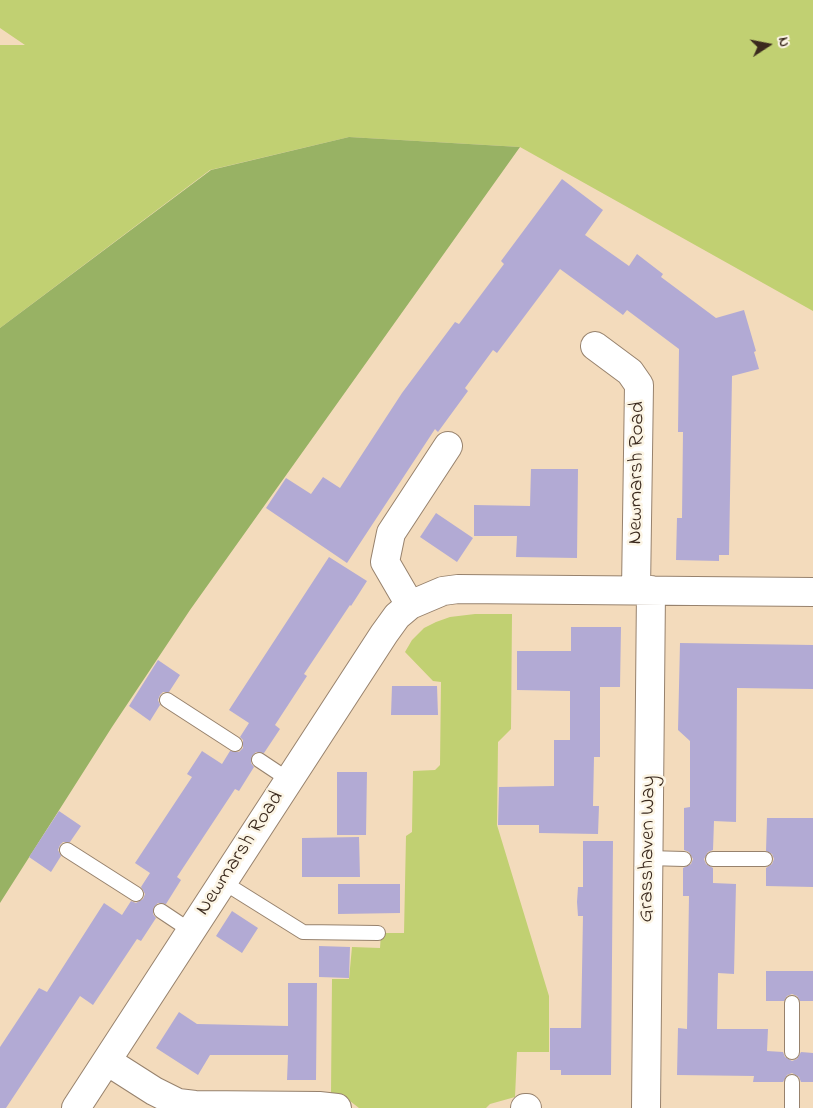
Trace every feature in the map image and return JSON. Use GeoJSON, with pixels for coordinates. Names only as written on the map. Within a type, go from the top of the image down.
{"type":"FeatureCollection","features":[{"type":"Feature","properties":{"kind":"street","name":"Newmarsh Road"},"geometry":{"type":"LineString","coordinates":[[595,346],[630,372],[639,385],[644,590]]}},
{"type":"Feature","properties":{"kind":"street"},"geometry":{"type":"LineString","coordinates":[[410,605],[385,562],[391,533],[448,446]]}},
{"type":"Feature","properties":{"kind":"street","name":"Newmarsh Road"},"geometry":{"type":"LineString","coordinates":[[76,1108],[384,634],[397,616],[410,605],[443,591],[458,588],[813,592]]}},
{"type":"Feature","properties":{"kind":"street","name":"Grasshaven Way"},"geometry":{"type":"LineString","coordinates":[[644,590],[648,858],[646,1108]]}},
{"type":"Feature","properties":{"kind":"street"},"geometry":{"type":"LineString","coordinates":[[107,1061],[154,1092],[178,1103],[337,1108]]}},
{"type":"Feature","properties":{"kind":"lane"},"geometry":{"type":"LineString","coordinates":[[167,700],[235,744]]}},
{"type":"Feature","properties":{"kind":"lane"},"geometry":{"type":"LineString","coordinates":[[260,760],[290,780]]}},
{"type":"Feature","properties":{"kind":"lane"},"geometry":{"type":"LineString","coordinates":[[67,850],[136,894]]}},
{"type":"Feature","properties":{"kind":"lane"},"geometry":{"type":"LineString","coordinates":[[648,858],[684,859]]}},
{"type":"Feature","properties":{"kind":"lane"},"geometry":{"type":"LineString","coordinates":[[713,860],[765,860]]}},
{"type":"Feature","properties":{"kind":"lane"},"geometry":{"type":"LineString","coordinates":[[222,882],[303,932],[378,933]]}},
{"type":"Feature","properties":{"kind":"lane"},"geometry":{"type":"LineString","coordinates":[[161,911],[191,931]]}},
{"type":"Feature","properties":{"kind":"lane"},"geometry":{"type":"LineString","coordinates":[[792,1003],[792,1052]]}},
{"type":"Feature","properties":{"kind":"lane"},"geometry":{"type":"LineString","coordinates":[[792,1082],[792,1108]]}},
{"type":"Feature","properties":{"kind":"green space"},"geometry":{"type":"Polygon","coordinates":[[[0,0],[813,0],[813,311],[520,147],[349,137],[210,170],[0,328],[0,45],[25,45],[0,28],[0,0]]]}},
{"type":"Feature","properties":{"kind":"green space"},"geometry":{"type":"Polygon","coordinates":[[[349,137],[520,147],[190,610],[112,727],[0,903],[0,328],[211,170],[349,137]]]}},
{"type":"Feature","properties":{"kind":"green space"},"geometry":{"type":"Polygon","coordinates":[[[475,614],[512,614],[511,729],[498,742],[497,825],[549,996],[549,1052],[517,1052],[515,1097],[490,1104],[486,1108],[359,1108],[346,1098],[331,1094],[332,979],[349,979],[352,947],[380,948],[381,933],[404,933],[406,836],[412,832],[413,771],[435,770],[440,765],[441,682],[433,681],[405,652],[412,640],[424,628],[450,617],[475,614]]]}},
{"type":"Feature","properties":{"kind":"building"},"geometry":{"type":"Polygon","coordinates":[[[562,179],[603,210],[585,235],[629,266],[637,254],[663,274],[661,277],[716,318],[744,310],[756,351],[754,352],[759,369],[732,376],[729,555],[719,555],[719,561],[676,560],[677,518],[682,518],[683,432],[678,432],[679,349],[627,310],[623,315],[560,269],[497,353],[493,350],[465,388],[468,391],[438,432],[435,429],[347,563],[266,508],[286,478],[311,494],[323,477],[340,488],[402,393],[455,322],[459,324],[504,264],[501,261],[562,179]]]}},
{"type":"Feature","properties":{"kind":"building"},"geometry":{"type":"Polygon","coordinates":[[[531,469],[578,469],[577,558],[516,557],[517,536],[474,536],[474,505],[530,506],[531,469]]]}},
{"type":"Feature","properties":{"kind":"building"},"geometry":{"type":"Polygon","coordinates":[[[436,513],[473,538],[457,562],[420,537],[436,513]]]}},
{"type":"Feature","properties":{"kind":"building"},"geometry":{"type":"Polygon","coordinates":[[[329,557],[367,581],[304,674],[307,676],[275,725],[280,729],[264,753],[256,752],[252,756],[251,763],[254,767],[239,791],[235,789],[177,877],[181,880],[166,904],[158,903],[154,907],[153,914],[156,918],[141,941],[137,939],[93,1005],[80,996],[6,1108],[0,1108],[0,1047],[39,988],[47,992],[104,903],[122,915],[131,901],[136,903],[143,899],[145,894],[141,887],[150,873],[135,863],[192,777],[187,774],[202,751],[222,764],[230,751],[239,752],[243,748],[243,740],[240,737],[249,723],[229,710],[329,557]]]}},
{"type":"Feature","properties":{"kind":"building"},"geometry":{"type":"Polygon","coordinates":[[[571,627],[621,627],[620,687],[600,687],[600,757],[594,757],[593,806],[599,806],[598,834],[539,833],[539,825],[498,825],[499,787],[554,786],[554,740],[570,740],[570,691],[517,690],[517,651],[571,651],[571,627]]]}},
{"type":"Feature","properties":{"kind":"building"},"geometry":{"type":"Polygon","coordinates":[[[680,643],[813,645],[813,689],[737,688],[736,822],[714,821],[713,850],[708,852],[704,859],[706,864],[713,868],[713,883],[736,884],[734,974],[718,973],[717,1029],[768,1029],[767,1051],[783,1052],[785,1057],[792,1061],[797,1059],[801,1052],[813,1053],[813,1082],[801,1082],[799,1077],[792,1073],[787,1075],[783,1082],[753,1082],[754,1076],[677,1075],[678,1028],[687,1029],[689,896],[683,896],[683,868],[691,864],[693,859],[689,852],[684,850],[684,808],[690,807],[690,741],[678,730],[680,643]]]}},
{"type":"Feature","properties":{"kind":"building"},"geometry":{"type":"Polygon","coordinates":[[[158,660],[180,675],[169,692],[163,692],[160,695],[158,700],[160,705],[150,721],[129,706],[158,660]]]}},
{"type":"Feature","properties":{"kind":"building"},"geometry":{"type":"Polygon","coordinates":[[[392,686],[437,686],[438,715],[391,715],[392,686]]]}},
{"type":"Feature","properties":{"kind":"building"},"geometry":{"type":"Polygon","coordinates":[[[337,772],[367,772],[366,835],[337,835],[337,772]]]}},
{"type":"Feature","properties":{"kind":"building"},"geometry":{"type":"Polygon","coordinates":[[[59,811],[81,826],[70,842],[63,842],[60,845],[58,850],[61,856],[51,872],[29,857],[59,811]]]}},
{"type":"Feature","properties":{"kind":"building"},"geometry":{"type":"Polygon","coordinates":[[[767,818],[813,818],[813,887],[766,886],[766,868],[772,864],[774,859],[772,854],[766,851],[767,818]]]}},
{"type":"Feature","properties":{"kind":"building"},"geometry":{"type":"Polygon","coordinates":[[[359,837],[360,877],[302,877],[302,838],[359,837]]]}},
{"type":"Feature","properties":{"kind":"building"},"geometry":{"type":"Polygon","coordinates":[[[583,841],[613,841],[611,1075],[561,1075],[561,1070],[550,1070],[550,1028],[581,1028],[583,916],[578,916],[577,902],[578,887],[583,887],[583,841]]]}},
{"type":"Feature","properties":{"kind":"building"},"geometry":{"type":"Polygon","coordinates":[[[338,884],[400,884],[400,913],[338,914],[338,884]]]}},
{"type":"Feature","properties":{"kind":"building"},"geometry":{"type":"Polygon","coordinates":[[[232,911],[258,928],[242,953],[216,936],[232,911]]]}},
{"type":"Feature","properties":{"kind":"building"},"geometry":{"type":"Polygon","coordinates":[[[319,946],[350,947],[349,978],[319,977],[319,946]]]}},
{"type":"Feature","properties":{"kind":"building"},"geometry":{"type":"Polygon","coordinates":[[[766,971],[813,971],[813,1001],[800,1001],[797,996],[792,994],[787,996],[784,1001],[766,1001],[766,971]]]}},
{"type":"Feature","properties":{"kind":"building"},"geometry":{"type":"Polygon","coordinates":[[[288,983],[317,983],[316,1080],[287,1080],[288,1055],[210,1055],[198,1075],[156,1048],[179,1012],[197,1024],[288,1026],[288,983]]]}}]}
